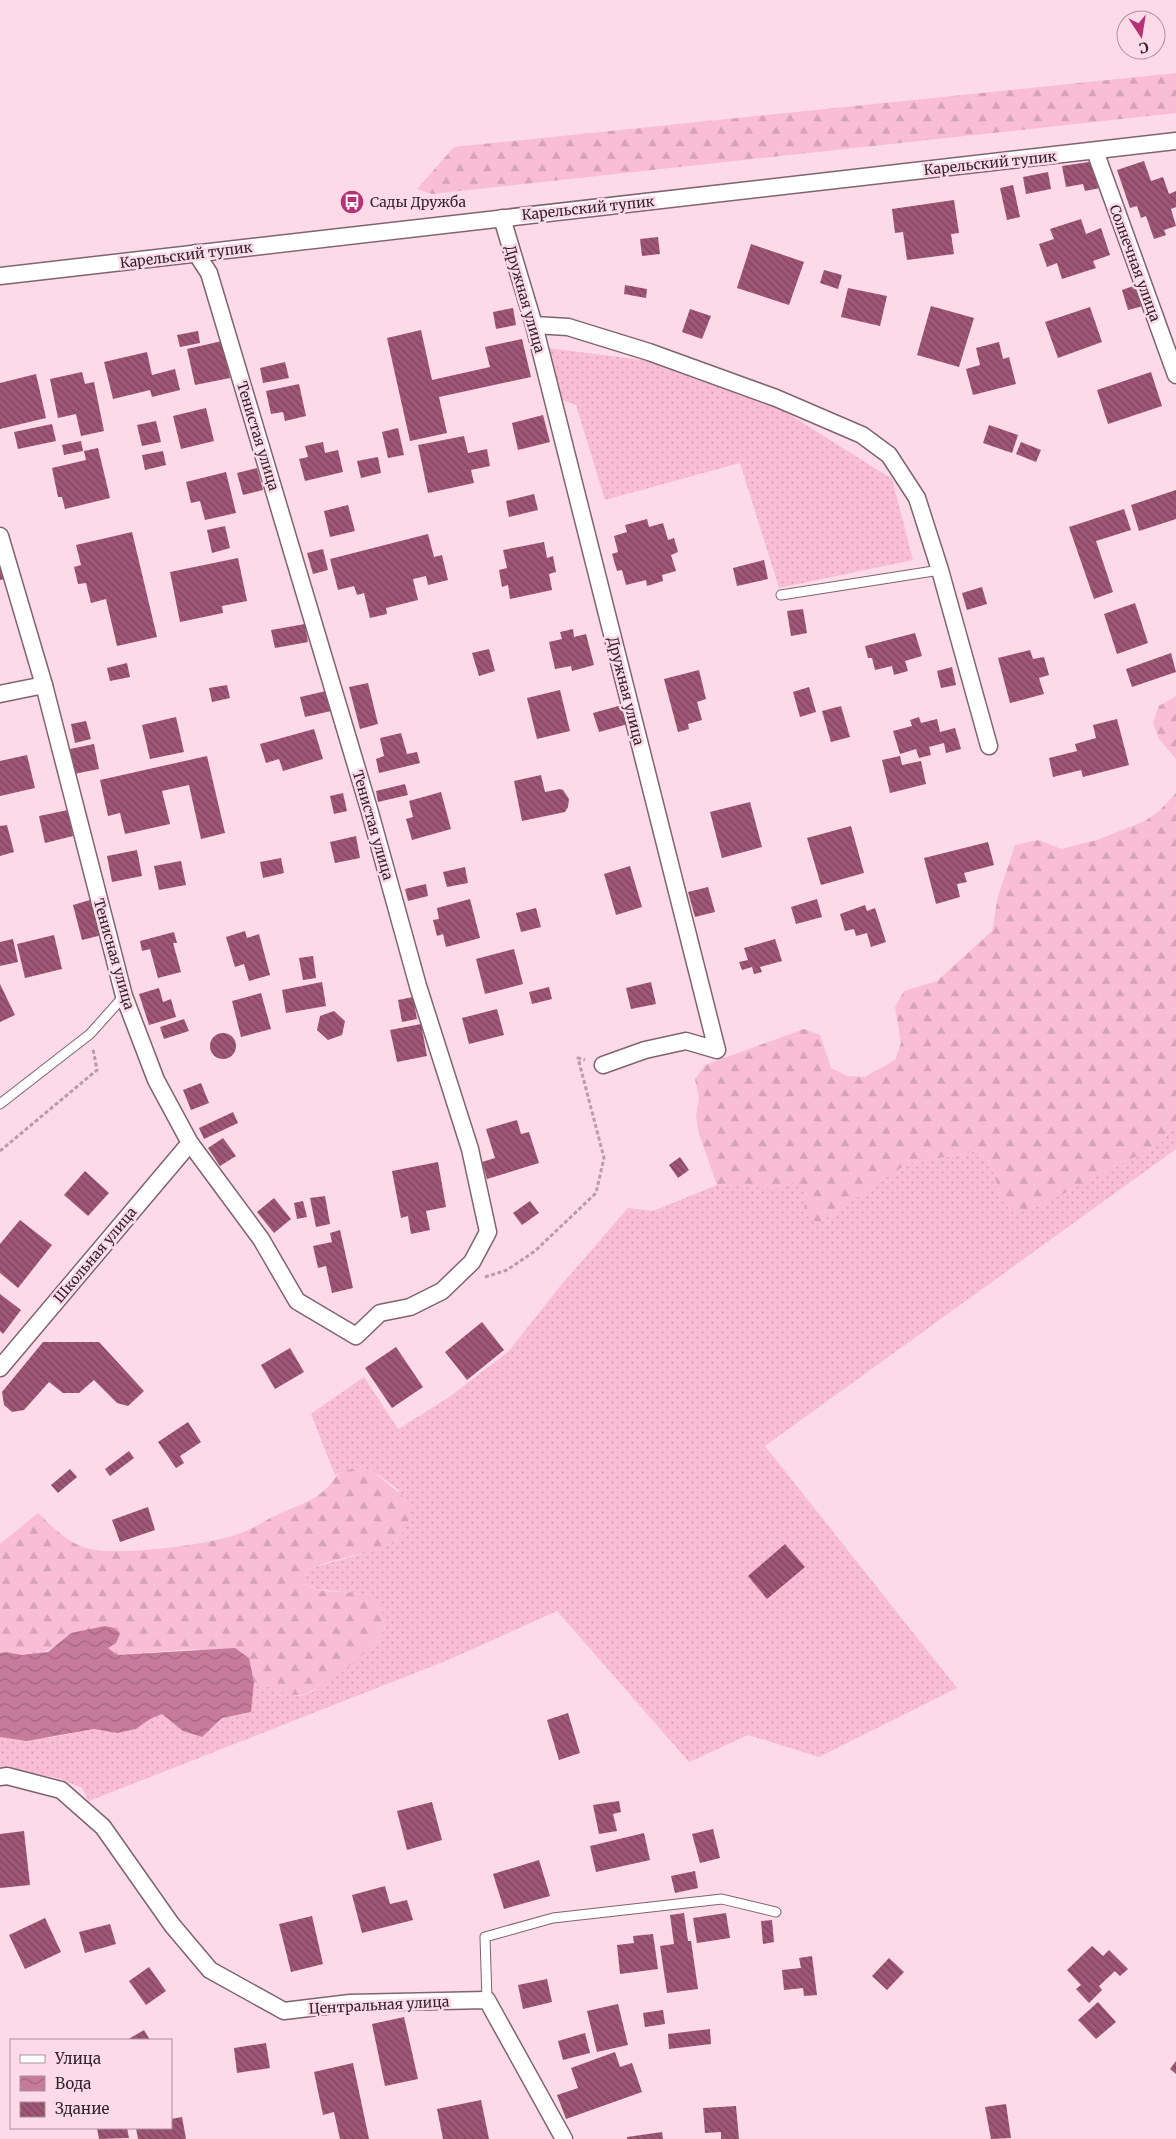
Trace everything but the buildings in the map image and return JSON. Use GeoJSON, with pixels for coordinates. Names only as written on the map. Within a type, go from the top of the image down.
{"type":"FeatureCollection","features":[{"type":"Feature","properties":{"kind":"street","name":"Карельский тупик"},"geometry":{"type":"LineString","coordinates":[[0,276],[1176,141]]}},
{"type":"Feature","properties":{"kind":"street","name":"Солнечная улица"},"geometry":{"type":"LineString","coordinates":[[1095,151],[1176,375]]}},
{"type":"Feature","properties":{"kind":"street","name":"Дружная улица"},"geometry":{"type":"LineString","coordinates":[[502,218],[534,325],[717,1050],[686,1041],[645,1050],[604,1065]]}},
{"type":"Feature","properties":{"kind":"street","name":"Тенистая улица"},"geometry":{"type":"LineString","coordinates":[[196,253],[209,273],[369,809],[418,986],[470,1149],[488,1232],[472,1262],[442,1291],[410,1307],[380,1313],[356,1336]]}},
{"type":"Feature","properties":{"kind":"street"},"geometry":{"type":"LineString","coordinates":[[534,325],[568,327],[649,352],[776,398],[862,435],[889,455],[917,498],[940,570],[989,746]]}},
{"type":"Feature","properties":{"kind":"street","name":"Тенисная улица"},"geometry":{"type":"LineString","coordinates":[[0,536],[44,686],[124,996],[156,1080],[190,1142],[261,1239],[297,1301],[356,1336]]}},
{"type":"Feature","properties":{"kind":"street"},"geometry":{"type":"LineString","coordinates":[[0,694],[44,686]]}},
{"type":"Feature","properties":{"kind":"street","name":"Школьная улица"},"geometry":{"type":"LineString","coordinates":[[0,1368],[190,1142]]}},
{"type":"Feature","properties":{"kind":"street","name":"Центральная улица"},"geometry":{"type":"LineString","coordinates":[[0,1777],[7,1776],[61,1790],[103,1827],[172,1925],[210,1970],[284,2011],[350,2004],[488,2000]]}},
{"type":"Feature","properties":{"kind":"street"},"geometry":{"type":"LineString","coordinates":[[488,2000],[564,2139]]}},
{"type":"Feature","properties":{"kind":"lane"},"geometry":{"type":"LineString","coordinates":[[781,595],[940,570]]}},
{"type":"Feature","properties":{"kind":"lane"},"geometry":{"type":"LineString","coordinates":[[0,1104],[90,1034],[124,996]]}},
{"type":"Feature","properties":{"kind":"lane"},"geometry":{"type":"LineString","coordinates":[[488,2000],[485,1937],[553,1918],[722,1899],[776,1912]]}},
{"type":"Feature","properties":{"kind":"path"},"geometry":{"type":"LineString","coordinates":[[0,1151],[97,1070],[90,1034]]}},
{"type":"Feature","properties":{"kind":"path"},"geometry":{"type":"LineString","coordinates":[[480,1278],[507,1270],[534,1251],[596,1193],[604,1158],[578,1058],[604,1065]]}},
{"type":"Feature","properties":{"kind":"green space"},"geometry":{"type":"Polygon","coordinates":[[[1176,73],[1176,113],[432,194],[417,189],[454,147],[1176,73]]]}},
{"type":"Feature","properties":{"kind":"green space"},"geometry":{"type":"Polygon","coordinates":[[[547,348],[642,360],[784,411],[892,479],[913,560],[779,588],[740,463],[605,500],[576,405],[559,399],[547,348]]]}},
{"type":"Feature","properties":{"kind":"green space"},"geometry":{"type":"Polygon","coordinates":[[[1176,696],[1176,759],[1159,739],[1153,723],[1159,706],[1176,696]]]}},
{"type":"Feature","properties":{"kind":"green space"},"geometry":{"type":"Polygon","coordinates":[[[1176,793],[1176,1121],[1160,1144],[1063,1194],[1031,1209],[1014,1213],[1000,1199],[992,1164],[978,1151],[907,1164],[818,1223],[803,1213],[807,1196],[794,1182],[778,1188],[717,1185],[699,1134],[696,1116],[699,1098],[695,1079],[705,1065],[804,1029],[820,1035],[831,1068],[847,1076],[865,1077],[895,1060],[901,1043],[895,1007],[904,991],[937,981],[992,931],[998,896],[1015,845],[1039,840],[1061,849],[1097,840],[1145,821],[1159,811],[1176,793]]]}},
{"type":"Feature","properties":{"kind":"green space"},"geometry":{"type":"Polygon","coordinates":[[[1176,1121],[1176,1149],[765,1446],[957,1688],[819,1757],[748,1735],[689,1762],[557,1611],[448,1660],[89,1801],[82,1788],[58,1778],[0,1768],[0,1737],[49,1738],[94,1729],[117,1733],[136,1729],[150,1719],[162,1714],[183,1731],[202,1737],[222,1718],[251,1712],[254,1682],[299,1696],[312,1692],[357,1659],[377,1640],[385,1628],[348,1592],[319,1590],[304,1584],[306,1570],[365,1553],[398,1539],[399,1490],[376,1473],[362,1468],[355,1468],[335,1475],[311,1414],[364,1377],[398,1429],[448,1398],[509,1351],[557,1290],[628,1208],[653,1211],[717,1185],[777,1188],[794,1182],[807,1196],[818,1223],[907,1164],[978,1151],[992,1164],[1000,1199],[1031,1209],[1160,1144],[1176,1121]]]}},
{"type":"Feature","properties":{"kind":"green space"},"geometry":{"type":"Polygon","coordinates":[[[363,1467],[376,1474],[409,1501],[409,1518],[404,1530],[397,1539],[386,1546],[306,1570],[304,1584],[318,1590],[354,1593],[368,1597],[374,1601],[383,1613],[384,1628],[371,1646],[346,1669],[307,1693],[292,1695],[254,1682],[249,1658],[195,1649],[116,1655],[108,1648],[71,1633],[54,1647],[42,1653],[20,1655],[8,1652],[0,1653],[0,1544],[38,1513],[70,1541],[83,1547],[97,1550],[137,1551],[184,1546],[243,1532],[313,1499],[344,1471],[363,1467]]]}},
{"type":"Feature","properties":{"kind":"water"},"geometry":{"type":"Polygon","coordinates":[[[105,1626],[114,1628],[120,1634],[116,1643],[108,1648],[117,1655],[235,1648],[249,1658],[254,1682],[251,1712],[222,1718],[202,1737],[183,1731],[162,1714],[150,1719],[136,1729],[117,1733],[94,1729],[27,1741],[0,1737],[0,1653],[6,1652],[22,1655],[48,1652],[71,1633],[105,1626]]]}},
{"type":"Feature","properties":{"kind":"place","name":"Сады Дружба"},"geometry":{"type":"Point","coordinates":[352,202]}}]}
